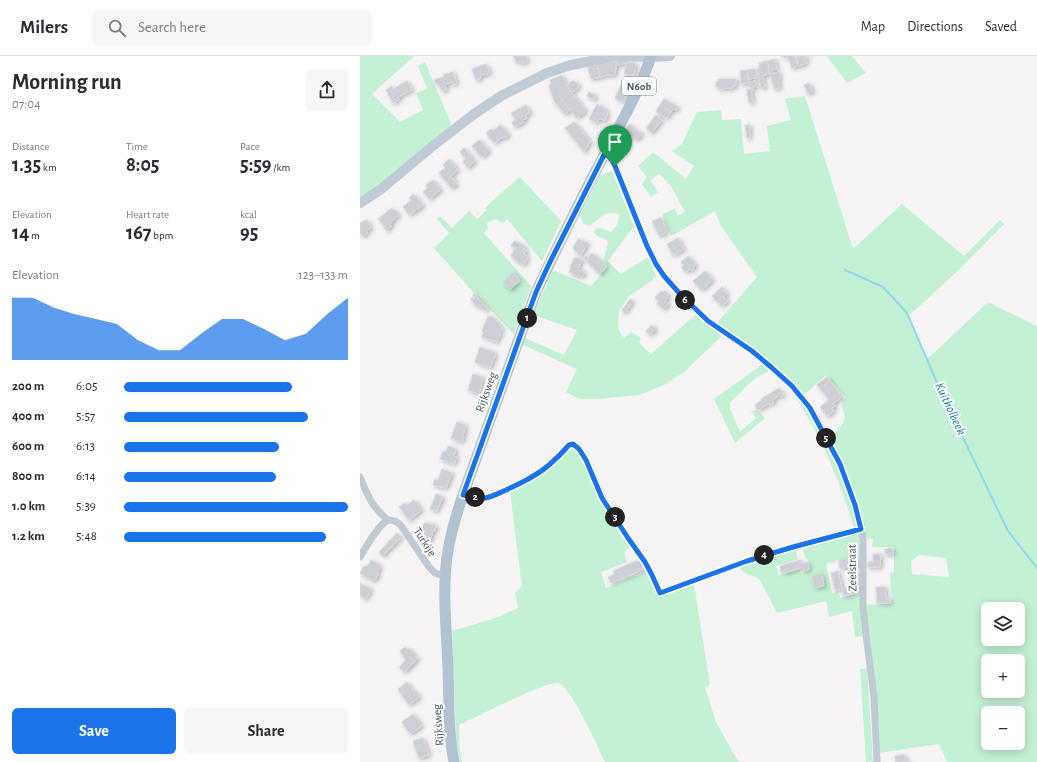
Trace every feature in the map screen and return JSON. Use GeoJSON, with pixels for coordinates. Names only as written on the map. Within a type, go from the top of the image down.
{"type":"FeatureCollection","features":[{"type":"Feature","properties":{"kind":"main road"},"geometry":{"type":"LineString","coordinates":[[360,203],[380,190],[434,145],[496,99],[546,73],[601,58],[616,56],[670,56]]}},
{"type":"Feature","properties":{"kind":"main road","name":"Rijksweg"},"geometry":{"type":"LineString","coordinates":[[454,762],[450,723],[445,619],[445,576],[450,541],[456,517],[536,292],[626,114],[647,70],[651,56]]}},
{"type":"Feature","properties":{"kind":"street","name":"Zeelstraat"},"geometry":{"type":"LineString","coordinates":[[605,153],[612,160],[615,166],[647,246],[664,276],[708,321],[752,351],[792,386],[810,408],[840,464],[855,505],[864,547],[864,610],[875,710],[877,762]]}},
{"type":"Feature","properties":{"kind":"street"},"geometry":{"type":"LineString","coordinates":[[463,495],[485,498],[507,490],[524,482],[536,474],[569,445],[573,444],[579,449],[586,460],[602,498],[628,538]]}},
{"type":"Feature","properties":{"kind":"street","name":"Turkije"},"geometry":{"type":"LineString","coordinates":[[360,477],[371,502],[381,514],[388,520],[393,520],[399,523],[428,567],[435,573],[445,576]]}},
{"type":"Feature","properties":{"kind":"street"},"geometry":{"type":"LineString","coordinates":[[360,557],[377,531],[384,522],[388,520]]}},
{"type":"Feature","properties":{"kind":"path"},"geometry":{"type":"LineString","coordinates":[[628,538],[645,562],[660,593],[747,561],[861,529]]}},
{"type":"Feature","properties":{"kind":"green space"},"geometry":{"type":"Polygon","coordinates":[[[360,56],[414,56],[372,94],[400,122],[423,110],[416,93],[427,89],[418,66],[425,62],[452,126],[375,188],[360,197],[360,56]]]}},
{"type":"Feature","properties":{"kind":"green space"},"geometry":{"type":"Polygon","coordinates":[[[827,56],[852,56],[866,73],[847,83],[827,56]]]}},
{"type":"Feature","properties":{"kind":"green space"},"geometry":{"type":"Polygon","coordinates":[[[805,96],[853,249],[902,204],[964,256],[1000,220],[1004,224],[933,294],[908,316],[926,359],[988,302],[1037,326],[1037,762],[947,762],[939,744],[878,753],[865,605],[892,604],[890,573],[894,573],[894,547],[872,547],[873,539],[865,538],[830,439],[844,421],[845,418],[842,403],[846,397],[826,375],[803,396],[717,323],[757,277],[721,226],[715,211],[671,236],[662,214],[675,209],[678,216],[685,212],[671,186],[659,174],[650,180],[658,192],[651,196],[642,184],[647,177],[638,166],[653,152],[686,179],[694,166],[672,151],[682,144],[697,112],[721,110],[722,120],[741,119],[744,154],[770,151],[767,126],[791,120],[785,99],[805,96]],[[919,555],[911,561],[912,574],[949,577],[946,558],[919,555]]]}},
{"type":"Feature","properties":{"kind":"green space"},"geometry":{"type":"Polygon","coordinates":[[[612,171],[634,227],[608,261],[621,274],[648,257],[656,276],[628,297],[619,311],[619,331],[624,338],[631,332],[641,338],[639,343],[651,354],[695,315],[722,336],[684,372],[664,385],[639,395],[598,399],[579,399],[566,392],[577,369],[523,345],[525,338],[564,355],[577,330],[533,315],[553,270],[591,286],[606,269],[607,265],[604,258],[608,243],[607,240],[597,236],[594,232],[596,229],[600,228],[611,232],[617,224],[619,214],[605,214],[589,226],[584,224],[580,216],[600,175],[612,171]]]}},
{"type":"Feature","properties":{"kind":"green space"},"geometry":{"type":"Polygon","coordinates":[[[520,177],[561,221],[542,261],[507,219],[503,223],[496,219],[488,222],[487,224],[488,228],[484,233],[531,286],[514,334],[473,292],[433,247],[436,247],[449,233],[437,219],[440,216],[452,228],[469,211],[477,219],[487,210],[485,208],[492,201],[520,177]]]}},
{"type":"Feature","properties":{"kind":"green space"},"geometry":{"type":"Polygon","coordinates":[[[763,364],[768,369],[768,372],[760,375],[744,388],[730,403],[730,409],[740,432],[756,418],[751,411],[757,410],[765,418],[735,443],[714,399],[763,364]]]}},
{"type":"Feature","properties":{"kind":"green space"},"geometry":{"type":"Polygon","coordinates":[[[795,394],[806,407],[814,420],[843,478],[858,526],[854,528],[843,493],[829,459],[813,426],[794,395],[795,394]]]}},
{"type":"Feature","properties":{"kind":"green space"},"geometry":{"type":"Polygon","coordinates":[[[570,447],[573,447],[579,451],[629,545],[629,548],[624,552],[627,562],[601,572],[606,588],[648,571],[657,592],[693,578],[710,685],[705,687],[716,722],[739,762],[605,762],[591,732],[570,695],[559,683],[552,683],[510,700],[459,725],[462,762],[460,762],[456,742],[452,631],[493,619],[518,608],[515,593],[522,586],[510,491],[570,447]]]}},
{"type":"Feature","properties":{"kind":"green space"},"geometry":{"type":"Polygon","coordinates":[[[859,532],[860,558],[836,560],[836,562],[826,563],[832,593],[838,591],[840,598],[860,594],[862,636],[855,637],[852,611],[829,617],[826,601],[777,613],[760,580],[754,576],[746,574],[741,570],[738,561],[794,545],[798,559],[776,566],[779,575],[800,570],[801,573],[810,570],[808,560],[806,559],[803,550],[805,545],[859,532]]]}},
{"type":"Feature","properties":{"kind":"green space"},"geometry":{"type":"Polygon","coordinates":[[[867,668],[873,762],[866,762],[860,669],[867,668]]]}},
{"type":"Feature","properties":{"kind":"building"},"geometry":{"type":"Polygon","coordinates":[[[513,56],[527,56],[526,58],[528,61],[522,63],[521,61],[517,63],[513,56]]]}},
{"type":"Feature","properties":{"kind":"building"},"geometry":{"type":"Polygon","coordinates":[[[784,56],[794,56],[798,66],[792,68],[788,57],[784,58],[784,56]]]}},
{"type":"Feature","properties":{"kind":"building"},"geometry":{"type":"Polygon","coordinates":[[[809,56],[805,58],[807,63],[799,66],[796,57],[809,56]]]}},
{"type":"Feature","properties":{"kind":"building"},"geometry":{"type":"Polygon","coordinates":[[[628,59],[628,62],[636,63],[634,75],[625,74],[624,72],[627,63],[618,65],[617,61],[628,59]]]}},
{"type":"Feature","properties":{"kind":"building"},"geometry":{"type":"Polygon","coordinates":[[[775,59],[777,69],[772,70],[773,74],[779,72],[780,79],[778,79],[780,88],[774,89],[767,61],[775,59]]]}},
{"type":"Feature","properties":{"kind":"building"},"geometry":{"type":"Polygon","coordinates":[[[617,61],[618,65],[616,65],[615,75],[600,77],[597,65],[617,61]]]}},
{"type":"Feature","properties":{"kind":"building"},"geometry":{"type":"Polygon","coordinates":[[[767,61],[770,74],[763,75],[765,87],[761,88],[757,69],[760,69],[759,63],[767,61]]]}},
{"type":"Feature","properties":{"kind":"building"},"geometry":{"type":"Polygon","coordinates":[[[486,64],[490,73],[480,76],[481,78],[476,80],[472,69],[486,64]]]}},
{"type":"Feature","properties":{"kind":"building"},"geometry":{"type":"Polygon","coordinates":[[[597,65],[600,77],[591,79],[588,67],[597,65]]]}},
{"type":"Feature","properties":{"kind":"building"},"geometry":{"type":"Polygon","coordinates":[[[756,69],[757,78],[748,79],[747,70],[756,69]]]}},
{"type":"Feature","properties":{"kind":"building"},"geometry":{"type":"Polygon","coordinates":[[[747,70],[749,83],[741,84],[740,71],[747,70]]]}},
{"type":"Feature","properties":{"kind":"building"},"geometry":{"type":"Polygon","coordinates":[[[453,72],[457,83],[453,85],[452,82],[445,85],[447,90],[442,91],[438,83],[436,84],[434,80],[453,72]]]}},
{"type":"Feature","properties":{"kind":"building"},"geometry":{"type":"Polygon","coordinates":[[[562,75],[565,84],[586,111],[577,118],[559,96],[554,100],[549,86],[551,83],[550,80],[562,75]]]}},
{"type":"Feature","properties":{"kind":"building"},"geometry":{"type":"Polygon","coordinates":[[[718,79],[736,79],[736,86],[733,88],[719,89],[719,87],[716,87],[716,82],[718,82],[718,79]]]}},
{"type":"Feature","properties":{"kind":"building"},"geometry":{"type":"Polygon","coordinates":[[[407,81],[412,90],[398,97],[400,99],[393,103],[386,90],[392,86],[393,89],[407,81]]]}},
{"type":"Feature","properties":{"kind":"building"},"geometry":{"type":"Polygon","coordinates":[[[571,81],[575,81],[577,82],[577,90],[571,91],[568,88],[568,84],[571,81]]]}},
{"type":"Feature","properties":{"kind":"building"},"geometry":{"type":"Polygon","coordinates":[[[756,81],[756,86],[753,87],[753,90],[751,90],[753,102],[749,103],[747,90],[751,89],[750,82],[756,81]]]}},
{"type":"Feature","properties":{"kind":"building"},"geometry":{"type":"Polygon","coordinates":[[[626,82],[632,85],[623,102],[615,98],[622,83],[626,82]]]}},
{"type":"Feature","properties":{"kind":"building"},"geometry":{"type":"Polygon","coordinates":[[[809,83],[813,91],[808,94],[804,85],[809,83]]]}},
{"type":"Feature","properties":{"kind":"building"},"geometry":{"type":"Polygon","coordinates":[[[589,92],[596,96],[594,100],[587,96],[589,92]]]}},
{"type":"Feature","properties":{"kind":"building"},"geometry":{"type":"Polygon","coordinates":[[[559,96],[570,110],[565,114],[553,100],[559,96]]]}},
{"type":"Feature","properties":{"kind":"building"},"geometry":{"type":"Polygon","coordinates":[[[664,99],[678,107],[676,111],[674,109],[671,112],[660,105],[664,99]]]}},
{"type":"Feature","properties":{"kind":"building"},"geometry":{"type":"Polygon","coordinates":[[[597,104],[606,109],[605,111],[608,112],[605,120],[599,119],[597,123],[589,119],[597,104]]]}},
{"type":"Feature","properties":{"kind":"building"},"geometry":{"type":"Polygon","coordinates":[[[526,105],[530,113],[526,115],[527,118],[523,120],[524,122],[514,127],[512,122],[516,120],[511,113],[526,105]]]}},
{"type":"Feature","properties":{"kind":"building"},"geometry":{"type":"Polygon","coordinates":[[[660,105],[671,112],[667,118],[656,111],[660,105]]]}},
{"type":"Feature","properties":{"kind":"building"},"geometry":{"type":"Polygon","coordinates":[[[656,115],[662,120],[652,133],[646,128],[656,115]]]}},
{"type":"Feature","properties":{"kind":"building"},"geometry":{"type":"Polygon","coordinates":[[[574,122],[591,142],[587,145],[588,147],[584,151],[585,153],[565,128],[574,122]]]}},
{"type":"Feature","properties":{"kind":"building"},"geometry":{"type":"Polygon","coordinates":[[[629,124],[642,134],[637,140],[625,131],[629,124]]]}},
{"type":"Feature","properties":{"kind":"building"},"geometry":{"type":"Polygon","coordinates":[[[500,125],[509,135],[506,138],[501,138],[495,143],[486,133],[491,129],[493,131],[500,125]]]}},
{"type":"Feature","properties":{"kind":"building"},"geometry":{"type":"Polygon","coordinates":[[[745,125],[750,125],[750,138],[747,138],[745,125]]]}},
{"type":"Feature","properties":{"kind":"building"},"geometry":{"type":"Polygon","coordinates":[[[479,140],[489,151],[482,157],[472,146],[479,140]]]}},
{"type":"Feature","properties":{"kind":"building"},"geometry":{"type":"Polygon","coordinates":[[[464,148],[475,161],[468,168],[463,162],[466,159],[460,152],[464,148]]]}},
{"type":"Feature","properties":{"kind":"building"},"geometry":{"type":"Polygon","coordinates":[[[449,159],[458,170],[451,176],[457,184],[452,188],[439,173],[446,168],[443,165],[449,159]]]}},
{"type":"Feature","properties":{"kind":"building"},"geometry":{"type":"Polygon","coordinates":[[[433,180],[441,189],[430,199],[423,192],[428,188],[426,185],[433,180]]]}},
{"type":"Feature","properties":{"kind":"building"},"geometry":{"type":"Polygon","coordinates":[[[413,194],[423,205],[410,215],[403,207],[411,200],[409,198],[413,194]]]}},
{"type":"Feature","properties":{"kind":"building"},"geometry":{"type":"Polygon","coordinates":[[[392,208],[399,215],[390,224],[392,226],[387,231],[378,219],[392,208]]]}},
{"type":"Feature","properties":{"kind":"building"},"geometry":{"type":"Polygon","coordinates":[[[661,218],[667,232],[659,236],[652,221],[661,218]]]}},
{"type":"Feature","properties":{"kind":"building"},"geometry":{"type":"Polygon","coordinates":[[[367,220],[371,228],[366,231],[368,233],[363,236],[361,233],[360,234],[360,223],[367,220]]]}},
{"type":"Feature","properties":{"kind":"building"},"geometry":{"type":"Polygon","coordinates":[[[678,238],[684,249],[673,255],[667,244],[678,238]]]}},
{"type":"Feature","properties":{"kind":"building"},"geometry":{"type":"Polygon","coordinates":[[[578,239],[588,243],[581,256],[573,248],[578,239]]]}},
{"type":"Feature","properties":{"kind":"building"},"geometry":{"type":"Polygon","coordinates":[[[514,241],[525,246],[524,249],[527,250],[524,254],[528,257],[524,265],[511,256],[515,248],[511,246],[514,241]]]}},
{"type":"Feature","properties":{"kind":"building"},"geometry":{"type":"Polygon","coordinates":[[[592,253],[607,266],[600,274],[584,258],[586,256],[588,258],[592,253]]]}},
{"type":"Feature","properties":{"kind":"building"},"geometry":{"type":"Polygon","coordinates":[[[688,256],[696,265],[692,271],[690,269],[686,272],[682,268],[684,265],[681,262],[688,256]]]}},
{"type":"Feature","properties":{"kind":"building"},"geometry":{"type":"Polygon","coordinates":[[[575,257],[582,260],[578,269],[585,272],[582,277],[569,272],[575,257]]]}},
{"type":"Feature","properties":{"kind":"building"},"geometry":{"type":"Polygon","coordinates":[[[705,271],[713,280],[702,290],[693,281],[705,271]]]}},
{"type":"Feature","properties":{"kind":"building"},"geometry":{"type":"Polygon","coordinates":[[[513,272],[520,281],[515,285],[508,277],[513,272]]]}},
{"type":"Feature","properties":{"kind":"building"},"geometry":{"type":"Polygon","coordinates":[[[508,277],[515,285],[510,290],[503,282],[508,277]]]}},
{"type":"Feature","properties":{"kind":"building"},"geometry":{"type":"Polygon","coordinates":[[[722,287],[727,293],[724,297],[728,301],[722,306],[712,296],[722,287]]]}},
{"type":"Feature","properties":{"kind":"building"},"geometry":{"type":"Polygon","coordinates":[[[662,291],[664,293],[665,291],[669,295],[665,301],[669,304],[663,309],[659,304],[657,304],[659,302],[655,297],[662,291]]]}},
{"type":"Feature","properties":{"kind":"building"},"geometry":{"type":"Polygon","coordinates":[[[474,294],[488,309],[485,311],[480,306],[477,307],[471,300],[472,297],[474,300],[475,298],[473,295],[474,294]]]}},
{"type":"Feature","properties":{"kind":"building"},"geometry":{"type":"Polygon","coordinates":[[[630,299],[633,301],[625,313],[622,310],[630,299]]]}},
{"type":"Feature","properties":{"kind":"building"},"geometry":{"type":"Polygon","coordinates":[[[488,316],[492,316],[502,328],[497,342],[482,337],[484,332],[482,331],[488,316]]]}},
{"type":"Feature","properties":{"kind":"building"},"geometry":{"type":"Polygon","coordinates":[[[652,325],[656,329],[650,335],[646,331],[652,325]]]}},
{"type":"Feature","properties":{"kind":"building"},"geometry":{"type":"Polygon","coordinates":[[[480,347],[496,353],[490,368],[475,362],[480,347]]]}},
{"type":"Feature","properties":{"kind":"building"},"geometry":{"type":"Polygon","coordinates":[[[473,374],[483,377],[479,394],[468,390],[473,374]]]}},
{"type":"Feature","properties":{"kind":"building"},"geometry":{"type":"Polygon","coordinates":[[[827,377],[830,381],[820,388],[817,385],[827,377]]]}},
{"type":"Feature","properties":{"kind":"building"},"geometry":{"type":"Polygon","coordinates":[[[830,381],[842,397],[834,403],[835,406],[832,408],[834,411],[827,416],[820,407],[829,400],[820,388],[830,381]]]}},
{"type":"Feature","properties":{"kind":"building"},"geometry":{"type":"Polygon","coordinates":[[[779,388],[784,395],[781,397],[780,395],[773,400],[772,405],[767,403],[767,405],[758,410],[755,405],[762,400],[761,399],[779,388]]]}},
{"type":"Feature","properties":{"kind":"building"},"geometry":{"type":"Polygon","coordinates":[[[457,422],[466,425],[462,442],[451,438],[457,422]]]}},
{"type":"Feature","properties":{"kind":"building"},"geometry":{"type":"Polygon","coordinates":[[[448,446],[456,449],[454,456],[457,457],[454,464],[440,459],[443,451],[446,452],[448,446]]]}},
{"type":"Feature","properties":{"kind":"building"},"geometry":{"type":"Polygon","coordinates":[[[442,469],[452,473],[446,488],[433,485],[435,479],[438,480],[442,469]]]}},
{"type":"Feature","properties":{"kind":"building"},"geometry":{"type":"Polygon","coordinates":[[[436,494],[443,497],[437,511],[430,509],[436,494]]]}},
{"type":"Feature","properties":{"kind":"building"},"geometry":{"type":"Polygon","coordinates":[[[414,500],[422,510],[409,520],[399,507],[404,503],[407,505],[414,500]]]}},
{"type":"Feature","properties":{"kind":"building"},"geometry":{"type":"Polygon","coordinates":[[[424,523],[436,525],[430,542],[421,540],[424,523]]]}},
{"type":"Feature","properties":{"kind":"building"},"geometry":{"type":"Polygon","coordinates":[[[397,533],[401,537],[383,556],[379,552],[397,533]]]}},
{"type":"Feature","properties":{"kind":"building"},"geometry":{"type":"Polygon","coordinates":[[[885,549],[893,549],[893,554],[885,554],[885,549]]]}},
{"type":"Feature","properties":{"kind":"building"},"geometry":{"type":"Polygon","coordinates":[[[873,554],[881,554],[880,567],[868,567],[868,562],[873,562],[873,554]]]}},
{"type":"Feature","properties":{"kind":"building"},"geometry":{"type":"Polygon","coordinates":[[[860,559],[861,566],[840,568],[839,560],[860,559]]]}},
{"type":"Feature","properties":{"kind":"building"},"geometry":{"type":"Polygon","coordinates":[[[371,560],[381,566],[377,573],[379,574],[374,581],[360,573],[364,566],[367,567],[371,560]]]}},
{"type":"Feature","properties":{"kind":"building"},"geometry":{"type":"Polygon","coordinates":[[[641,560],[646,568],[611,583],[608,577],[615,574],[613,571],[641,560]]]}},
{"type":"Feature","properties":{"kind":"building"},"geometry":{"type":"Polygon","coordinates":[[[800,560],[802,564],[807,562],[810,569],[804,571],[803,567],[785,573],[784,571],[781,572],[780,566],[800,560]]]}},
{"type":"Feature","properties":{"kind":"building"},"geometry":{"type":"Polygon","coordinates":[[[838,571],[842,588],[835,590],[831,573],[838,571]]]}},
{"type":"Feature","properties":{"kind":"building"},"geometry":{"type":"Polygon","coordinates":[[[855,573],[861,573],[860,591],[844,596],[842,588],[855,585],[855,573]]]}},
{"type":"Feature","properties":{"kind":"building"},"geometry":{"type":"Polygon","coordinates":[[[822,574],[824,586],[815,588],[812,576],[822,574]]]}},
{"type":"Feature","properties":{"kind":"building"},"geometry":{"type":"Polygon","coordinates":[[[360,583],[371,589],[366,599],[360,595],[360,583]]]}},
{"type":"Feature","properties":{"kind":"building"},"geometry":{"type":"Polygon","coordinates":[[[876,587],[885,587],[886,599],[890,599],[890,603],[877,603],[876,587]]]}},
{"type":"Feature","properties":{"kind":"building"},"geometry":{"type":"Polygon","coordinates":[[[405,647],[407,650],[409,648],[418,659],[404,672],[399,667],[406,660],[400,651],[405,647]]]}},
{"type":"Feature","properties":{"kind":"building"},"geometry":{"type":"Polygon","coordinates":[[[407,682],[414,692],[415,691],[420,697],[409,705],[398,689],[407,682]]]}},
{"type":"Feature","properties":{"kind":"building"},"geometry":{"type":"Polygon","coordinates":[[[413,714],[422,726],[410,734],[402,722],[413,714]]]}},
{"type":"Feature","properties":{"kind":"building"},"geometry":{"type":"Polygon","coordinates":[[[423,738],[429,755],[419,758],[413,741],[423,738]]]}},
{"type":"Feature","properties":{"kind":"building"},"geometry":{"type":"Polygon","coordinates":[[[904,755],[906,761],[908,760],[908,762],[896,762],[895,756],[904,755]]]}},
{"type":"Feature","properties":{"kind":"waterway","name":"Kuitholbeek"},"geometry":{"type":"LineString","coordinates":[[845,270],[883,287],[907,313],[941,392],[1008,531],[1037,568]]}},
{"type":"Feature","properties":{"kind":"route"},"geometry":{"type":"LineString","coordinates":[[605,153],[612,160],[615,166],[647,246],[656,264],[671,285],[708,321],[759,356],[792,386],[814,413],[840,464],[855,505],[861,529],[747,561],[660,593],[645,562],[602,498],[586,460],[579,449],[573,444],[569,445],[536,474],[524,482],[507,490],[485,498],[463,495],[536,292],[605,153]]}}]}
